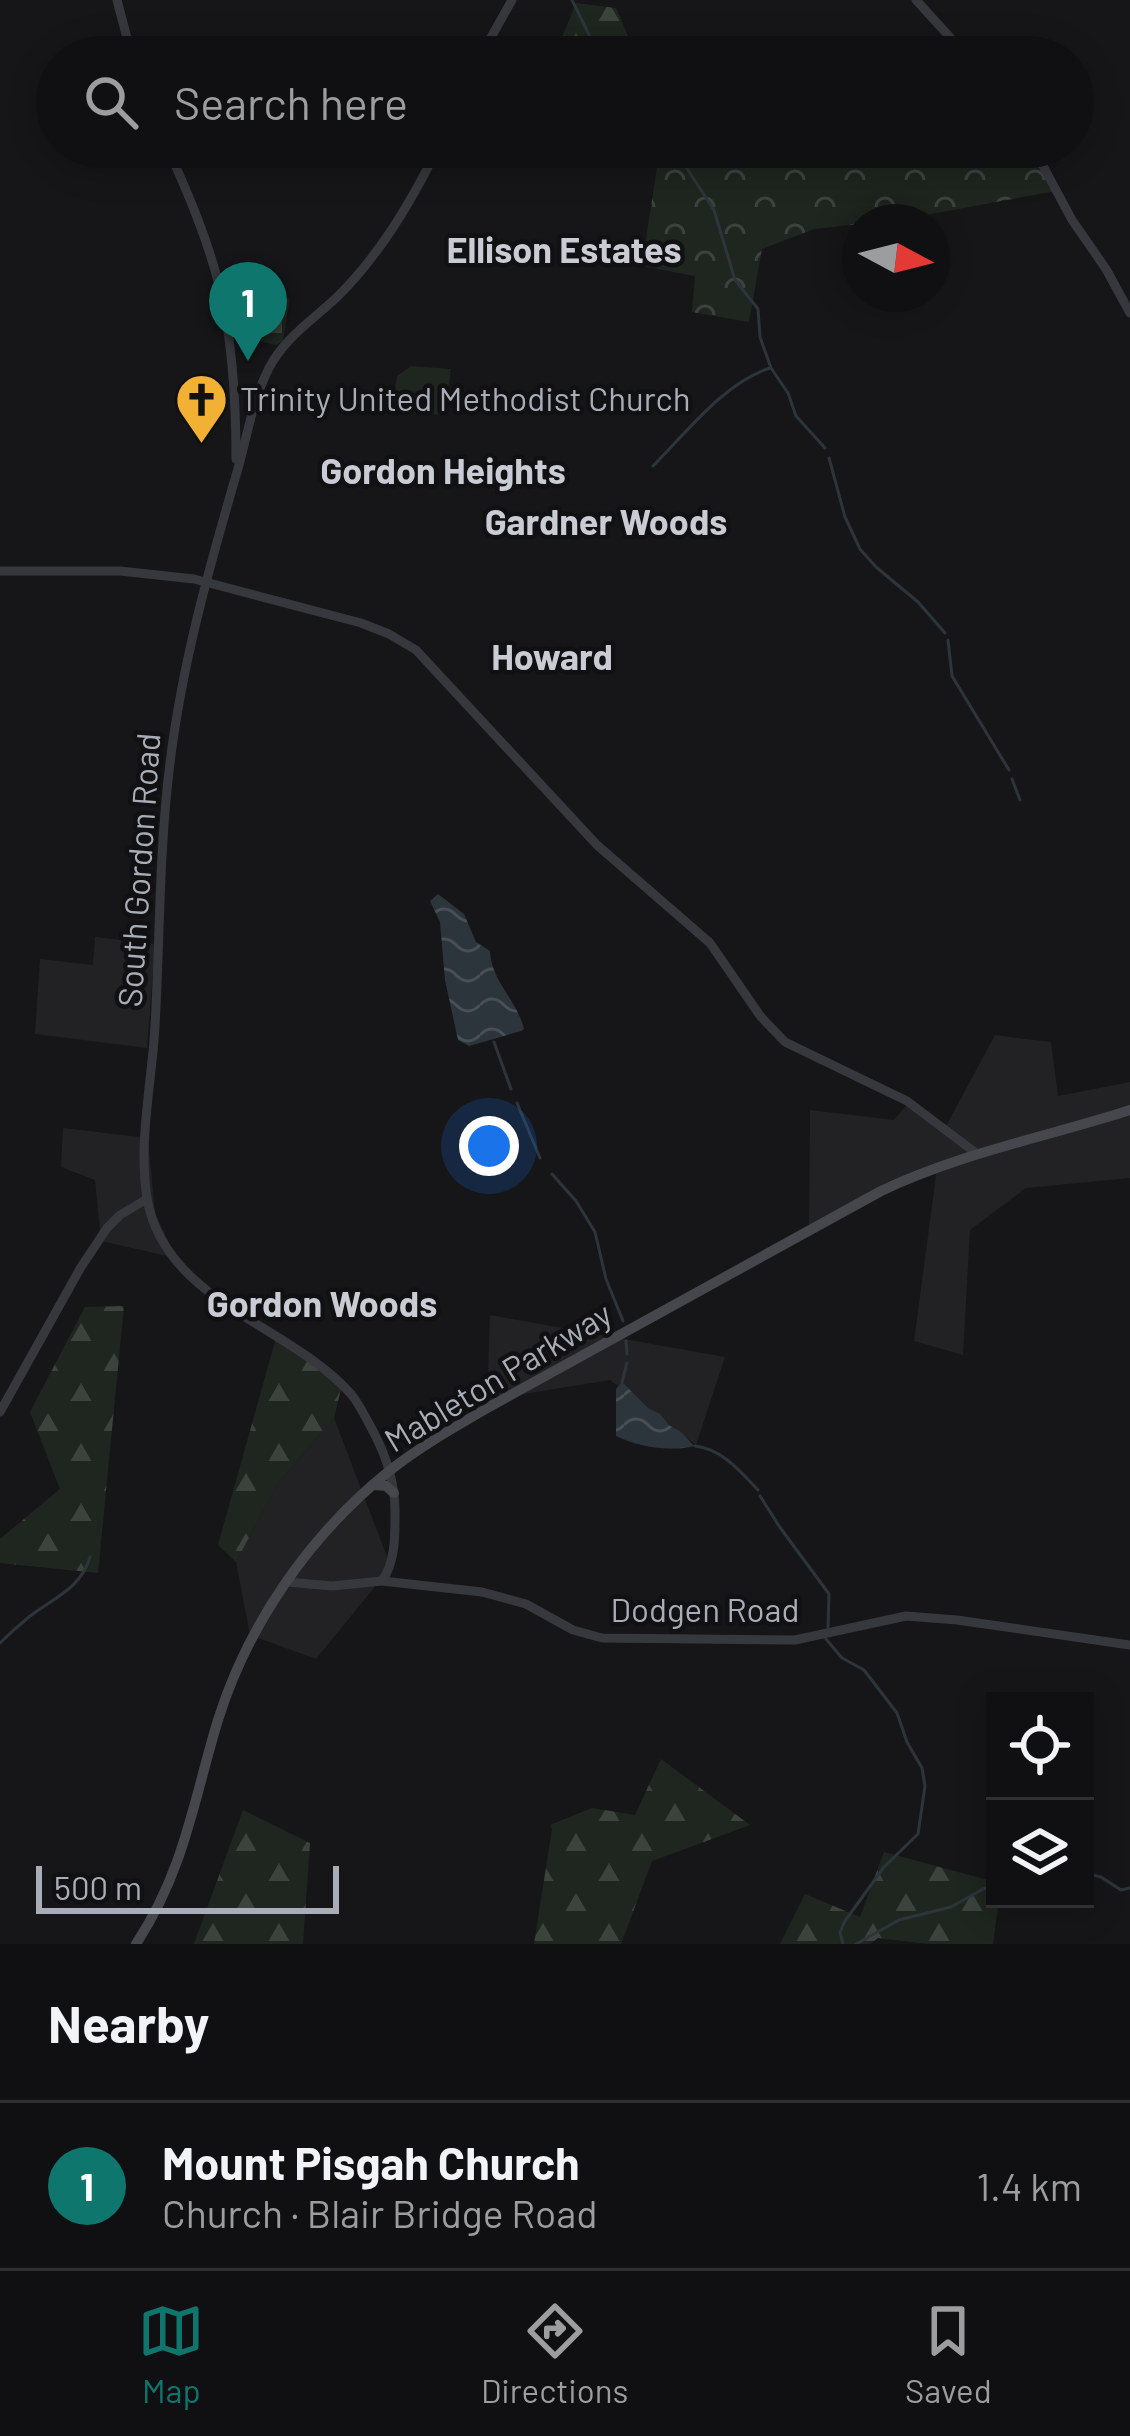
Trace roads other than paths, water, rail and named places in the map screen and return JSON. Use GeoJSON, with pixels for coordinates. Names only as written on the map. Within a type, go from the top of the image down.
{"type":"FeatureCollection","features":[{"type":"Feature","properties":{"kind":"main road","name":"Mableton Parkway"},"geometry":{"type":"LineString","coordinates":[[136,1944],[179,1859],[217,1723],[262,1621],[323,1535],[390,1471],[489,1407],[908,1178],[976,1153],[1130,1110]]}},
{"type":"Feature","properties":{"kind":"main road"},"geometry":{"type":"LineString","coordinates":[[374,1485],[394,1492]]}},
{"type":"Feature","properties":{"kind":"street"},"geometry":{"type":"LineString","coordinates":[[117,0],[126,36]]}},
{"type":"Feature","properties":{"kind":"street"},"geometry":{"type":"LineString","coordinates":[[492,36],[512,0]]}},
{"type":"Feature","properties":{"kind":"street"},"geometry":{"type":"LineString","coordinates":[[916,0],[949,36]]}},
{"type":"Feature","properties":{"kind":"street"},"geometry":{"type":"LineString","coordinates":[[176,168],[218,283],[228,329],[236,424],[248,430]]}},
{"type":"Feature","properties":{"kind":"street","name":"South Gordon Road"},"geometry":{"type":"LineString","coordinates":[[382,1581],[392,1564],[394,1492],[379,1443],[352,1395],[314,1362],[192,1279],[167,1247],[147,1199],[145,1146],[170,758],[205,581],[254,406],[285,343],[337,297],[373,254],[398,222],[427,168]]}},
{"type":"Feature","properties":{"kind":"street"},"geometry":{"type":"LineString","coordinates":[[1045,168],[1130,313]]}},
{"type":"Feature","properties":{"kind":"street"},"geometry":{"type":"LineString","coordinates":[[235,415],[240,422],[246,420],[254,406]]}},
{"type":"Feature","properties":{"kind":"street"},"geometry":{"type":"LineString","coordinates":[[235,415],[236,476]]}},
{"type":"Feature","properties":{"kind":"street"},"geometry":{"type":"LineString","coordinates":[[0,571],[120,571],[205,581],[361,623],[416,650],[597,845],[710,943],[761,1017],[785,1042],[908,1101],[976,1153]]}},
{"type":"Feature","properties":{"kind":"street"},"geometry":{"type":"LineString","coordinates":[[0,1412],[107,1228],[147,1199]]}},
{"type":"Feature","properties":{"kind":"street","name":"Dodgen Road"},"geometry":{"type":"LineString","coordinates":[[287,1582],[332,1586],[382,1581],[456,1588],[511,1599],[582,1634],[602,1638],[795,1640],[906,1616],[1130,1646]]}},
{"type":"Feature","properties":{"kind":"water"},"geometry":{"type":"Polygon","coordinates":[[[438,894],[464,914],[476,942],[490,951],[495,972],[521,1019],[521,1031],[469,1046],[458,1040],[445,980],[440,922],[430,901],[438,894]]]}},
{"type":"Feature","properties":{"kind":"water"},"geometry":{"type":"Polygon","coordinates":[[[622,1382],[694,1446],[654,1447],[616,1436],[616,1389],[622,1382]]]}},
{"type":"Feature","properties":{"kind":"waterway"},"geometry":{"type":"LineString","coordinates":[[572,0],[590,36]]}},
{"type":"Feature","properties":{"kind":"waterway"},"geometry":{"type":"LineString","coordinates":[[687,168],[714,210],[735,280],[758,309],[760,337],[771,368],[796,416],[825,448]]}},
{"type":"Feature","properties":{"kind":"waterway"},"geometry":{"type":"LineString","coordinates":[[653,466],[722,396],[770,368]]}},
{"type":"Feature","properties":{"kind":"waterway"},"geometry":{"type":"LineString","coordinates":[[829,458],[845,517],[860,549],[945,633]]}},
{"type":"Feature","properties":{"kind":"waterway"},"geometry":{"type":"LineString","coordinates":[[948,640],[952,676],[1009,770]]}},
{"type":"Feature","properties":{"kind":"waterway"},"geometry":{"type":"LineString","coordinates":[[1012,779],[1020,800]]}},
{"type":"Feature","properties":{"kind":"waterway"},"geometry":{"type":"LineString","coordinates":[[494,1042],[511,1089]]}},
{"type":"Feature","properties":{"kind":"waterway"},"geometry":{"type":"LineString","coordinates":[[517,1103],[540,1158]]}},
{"type":"Feature","properties":{"kind":"waterway"},"geometry":{"type":"LineString","coordinates":[[552,1174],[595,1232],[606,1279],[623,1321]]}},
{"type":"Feature","properties":{"kind":"waterway"},"geometry":{"type":"LineString","coordinates":[[626,1341],[627,1354]]}},
{"type":"Feature","properties":{"kind":"waterway"},"geometry":{"type":"LineString","coordinates":[[622,1382],[627,1363]]}},
{"type":"Feature","properties":{"kind":"waterway"},"geometry":{"type":"LineString","coordinates":[[695,1446],[722,1456],[758,1490]]}},
{"type":"Feature","properties":{"kind":"waterway"},"geometry":{"type":"LineString","coordinates":[[760,1496],[829,1594],[828,1627]]}},
{"type":"Feature","properties":{"kind":"waterway"},"geometry":{"type":"LineString","coordinates":[[0,1643],[73,1585],[90,1557]]}},
{"type":"Feature","properties":{"kind":"waterway"},"geometry":{"type":"LineString","coordinates":[[826,1639],[842,1658],[864,1670],[897,1713],[922,1768],[925,1786],[918,1834],[884,1867],[845,1921],[840,1932],[843,1944]]}},
{"type":"Feature","properties":{"kind":"waterway"},"geometry":{"type":"LineString","coordinates":[[1094,1875],[1121,1890],[1130,1888]]}},
{"type":"Feature","properties":{"kind":"waterway"},"geometry":{"type":"LineString","coordinates":[[856,1944],[899,1920],[951,1907],[986,1888]]}},
{"type":"Feature","properties":{"kind":"place","name":"Mount Pisgah Church"},"geometry":{"type":"Point","coordinates":[248,361]}},
{"type":"Feature","properties":{"kind":"place","name":"Trinity United Methodist Church"},"geometry":{"type":"Point","coordinates":[201,445]}},
{"type":"Feature","properties":{"kind":"district","name":"Ellison Estates"},"geometry":{"type":"Point","coordinates":[564,250]}},
{"type":"Feature","properties":{"kind":"district","name":"Gordon Heights"},"geometry":{"type":"Point","coordinates":[443,471]}},
{"type":"Feature","properties":{"kind":"district","name":"Gardner Woods"},"geometry":{"type":"Point","coordinates":[606,522]}},
{"type":"Feature","properties":{"kind":"district","name":"Howard"},"geometry":{"type":"Point","coordinates":[552,657]}},
{"type":"Feature","properties":{"kind":"district","name":"Gordon Woods"},"geometry":{"type":"Point","coordinates":[322,1304]}}]}
